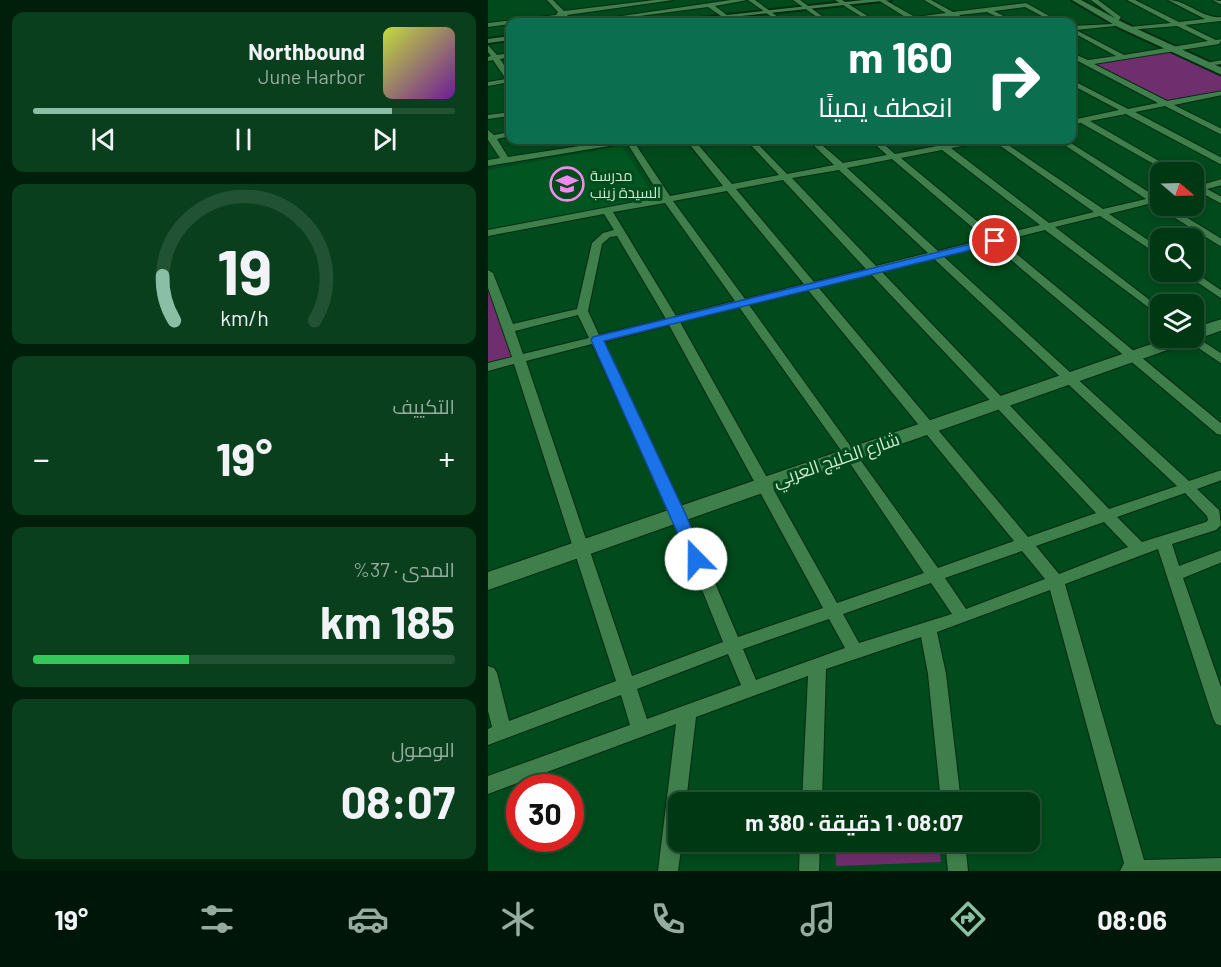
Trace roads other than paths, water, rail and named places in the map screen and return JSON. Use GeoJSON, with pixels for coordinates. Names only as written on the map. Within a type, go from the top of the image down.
{"type":"FeatureCollection","features":[{"type":"Feature","properties":{"kind":"main road"},"geometry":{"type":"LineString","coordinates":[[1204,331],[1222,324]]}},
{"type":"Feature","properties":{"kind":"main road","name":"شارع الخليج العربي"},"geometry":{"type":"LineString","coordinates":[[488,580],[1155,348]]}},
{"type":"Feature","properties":{"kind":"street"},"geometry":{"type":"LineString","coordinates":[[550,0],[565,18]]}},
{"type":"Feature","properties":{"kind":"street"},"geometry":{"type":"LineString","coordinates":[[534,18],[670,0]]}},
{"type":"Feature","properties":{"kind":"street"},"geometry":{"type":"LineString","coordinates":[[614,18],[744,0]]}},
{"type":"Feature","properties":{"kind":"street"},"geometry":{"type":"LineString","coordinates":[[751,0],[776,18]]}},
{"type":"Feature","properties":{"kind":"street"},"geometry":{"type":"LineString","coordinates":[[796,0],[822,18]]}},
{"type":"Feature","properties":{"kind":"street"},"geometry":{"type":"LineString","coordinates":[[882,0],[912,18]]}},
{"type":"Feature","properties":{"kind":"street"},"geometry":{"type":"LineString","coordinates":[[740,18],[841,2],[887,0]]}},
{"type":"Feature","properties":{"kind":"street"},"geometry":{"type":"LineString","coordinates":[[927,0],[958,18]]}},
{"type":"Feature","properties":{"kind":"street"},"geometry":{"type":"LineString","coordinates":[[1076,0],[1122,26],[1222,72]]}},
{"type":"Feature","properties":{"kind":"street"},"geometry":{"type":"LineString","coordinates":[[1094,0],[1119,18],[1122,26]]}},
{"type":"Feature","properties":{"kind":"street"},"geometry":{"type":"LineString","coordinates":[[1130,0],[1219,43]]}},
{"type":"Feature","properties":{"kind":"street"},"geometry":{"type":"LineString","coordinates":[[1171,0],[1222,24]]}},
{"type":"Feature","properties":{"kind":"street"},"geometry":{"type":"LineString","coordinates":[[1215,0],[1222,3]]}},
{"type":"Feature","properties":{"kind":"street"},"geometry":{"type":"LineString","coordinates":[[841,2],[867,18]]}},
{"type":"Feature","properties":{"kind":"street"},"geometry":{"type":"LineString","coordinates":[[710,5],[727,18]]}},
{"type":"Feature","properties":{"kind":"street"},"geometry":{"type":"LineString","coordinates":[[932,18],[1026,5],[1050,18]]}},
{"type":"Feature","properties":{"kind":"street"},"geometry":{"type":"LineString","coordinates":[[673,10],[681,18]]}},
{"type":"Feature","properties":{"kind":"street"},"geometry":{"type":"LineString","coordinates":[[988,10],[1004,18]]}},
{"type":"Feature","properties":{"kind":"street"},"geometry":{"type":"LineString","coordinates":[[1076,29],[1178,24],[1222,19]]}},
{"type":"Feature","properties":{"kind":"street"},"geometry":{"type":"LineString","coordinates":[[500,40],[489,23],[506,21]]}},
{"type":"Feature","properties":{"kind":"street"},"geometry":{"type":"LineString","coordinates":[[1076,31],[1123,57]]}},
{"type":"Feature","properties":{"kind":"street"},"geometry":{"type":"LineString","coordinates":[[488,41],[506,39]]}},
{"type":"Feature","properties":{"kind":"street"},"geometry":{"type":"LineString","coordinates":[[1076,64],[1219,43]]}},
{"type":"Feature","properties":{"kind":"street"},"geometry":{"type":"LineString","coordinates":[[488,47],[491,58],[506,75]]}},
{"type":"Feature","properties":{"kind":"street"},"geometry":{"type":"LineString","coordinates":[[491,58],[506,56]]}},
{"type":"Feature","properties":{"kind":"street"},"geometry":{"type":"LineString","coordinates":[[1076,57],[1222,133]]}},
{"type":"Feature","properties":{"kind":"street"},"geometry":{"type":"LineString","coordinates":[[1205,64],[1222,62]]}},
{"type":"Feature","properties":{"kind":"street"},"geometry":{"type":"LineString","coordinates":[[488,84],[506,80]]}},
{"type":"Feature","properties":{"kind":"street"},"geometry":{"type":"LineString","coordinates":[[1076,84],[1222,162]]}},
{"type":"Feature","properties":{"kind":"street"},"geometry":{"type":"LineString","coordinates":[[1076,121],[1222,93]]}},
{"type":"Feature","properties":{"kind":"street"},"geometry":{"type":"LineString","coordinates":[[1205,96],[1222,104]]}},
{"type":"Feature","properties":{"kind":"street"},"geometry":{"type":"LineString","coordinates":[[488,117],[506,115]]}},
{"type":"Feature","properties":{"kind":"street"},"geometry":{"type":"LineString","coordinates":[[1076,116],[1156,162]]}},
{"type":"Feature","properties":{"kind":"street"},"geometry":{"type":"LineString","coordinates":[[505,160],[490,135],[506,134]]}},
{"type":"Feature","properties":{"kind":"street"},"geometry":{"type":"LineString","coordinates":[[488,163],[605,144]]}},
{"type":"Feature","properties":{"kind":"street"},"geometry":{"type":"LineString","coordinates":[[633,144],[667,199],[850,453],[933,576],[963,616]]}},
{"type":"Feature","properties":{"kind":"street"},"geometry":{"type":"LineString","coordinates":[[693,144],[1056,581],[1137,871]]}},
{"type":"Feature","properties":{"kind":"street"},"geometry":{"type":"LineString","coordinates":[[754,144],[876,270],[997,403],[1139,549]]}},
{"type":"Feature","properties":{"kind":"street"},"geometry":{"type":"LineString","coordinates":[[488,785],[855,651],[963,616],[1139,549],[1211,526],[1216,521],[1214,514],[1187,488],[816,144]]}},
{"type":"Feature","properties":{"kind":"street"},"geometry":{"type":"LineString","coordinates":[[879,144],[1222,431]]}},
{"type":"Feature","properties":{"kind":"street"},"geometry":{"type":"LineString","coordinates":[[939,144],[1150,305]]}},
{"type":"Feature","properties":{"kind":"street"},"geometry":{"type":"LineString","coordinates":[[488,233],[959,144]]}},
{"type":"Feature","properties":{"kind":"street"},"geometry":{"type":"LineString","coordinates":[[1002,144],[1150,246]]}},
{"type":"Feature","properties":{"kind":"street"},"geometry":{"type":"LineString","coordinates":[[1067,144],[1150,196]]}},
{"type":"Feature","properties":{"kind":"street"},"geometry":{"type":"LineString","coordinates":[[1204,185],[1222,182]]}},
{"type":"Feature","properties":{"kind":"street"},"geometry":{"type":"LineString","coordinates":[[1204,192],[1222,201]]}},
{"type":"Feature","properties":{"kind":"street"},"geometry":{"type":"LineString","coordinates":[[488,367],[938,256],[1102,213],[1150,204]]}},
{"type":"Feature","properties":{"kind":"street"},"geometry":{"type":"LineString","coordinates":[[607,211],[673,321],[855,651]]}},
{"type":"Feature","properties":{"kind":"street"},"geometry":{"type":"LineString","coordinates":[[1180,216],[1222,244]]}},
{"type":"Feature","properties":{"kind":"street"},"geometry":{"type":"LineString","coordinates":[[620,232],[607,235],[597,243],[582,311],[679,515],[731,646],[751,689]]}},
{"type":"Feature","properties":{"kind":"street"},"geometry":{"type":"LineString","coordinates":[[488,273],[509,328],[517,360],[641,729]]}},
{"type":"Feature","properties":{"kind":"street"},"geometry":{"type":"LineString","coordinates":[[1202,282],[1222,296]]}},
{"type":"Feature","properties":{"kind":"street"},"geometry":{"type":"LineString","coordinates":[[509,328],[582,311]]}},
{"type":"Feature","properties":{"kind":"street"},"geometry":{"type":"LineString","coordinates":[[1204,346],[1222,360]]}},
{"type":"Feature","properties":{"kind":"street"},"geometry":{"type":"LineString","coordinates":[[488,673],[495,734],[731,646],[1222,475]]}},
{"type":"Feature","properties":{"kind":"street"},"geometry":{"type":"LineString","coordinates":[[1163,541],[1222,718]]}},
{"type":"Feature","properties":{"kind":"street"},"geometry":{"type":"LineString","coordinates":[[1174,574],[1222,555]]}},
{"type":"Feature","properties":{"kind":"street"},"geometry":{"type":"LineString","coordinates":[[929,627],[937,674],[950,792]]}},
{"type":"Feature","properties":{"kind":"street"},"geometry":{"type":"LineString","coordinates":[[812,792],[817,666]]}},
{"type":"Feature","properties":{"kind":"street"},"geometry":{"type":"LineString","coordinates":[[668,871],[687,713]]}},
{"type":"Feature","properties":{"kind":"street"},"geometry":{"type":"LineString","coordinates":[[809,871],[810,852]]}},
{"type":"Feature","properties":{"kind":"street"},"geometry":{"type":"LineString","coordinates":[[956,852],[958,871]]}},
{"type":"Feature","properties":{"kind":"street"},"geometry":{"type":"LineString","coordinates":[[1128,871],[1222,868]]}},
{"type":"Feature","properties":{"kind":"place","name":"مدرسة السيدة زينب"},"geometry":{"type":"Point","coordinates":[567,184]}}]}
